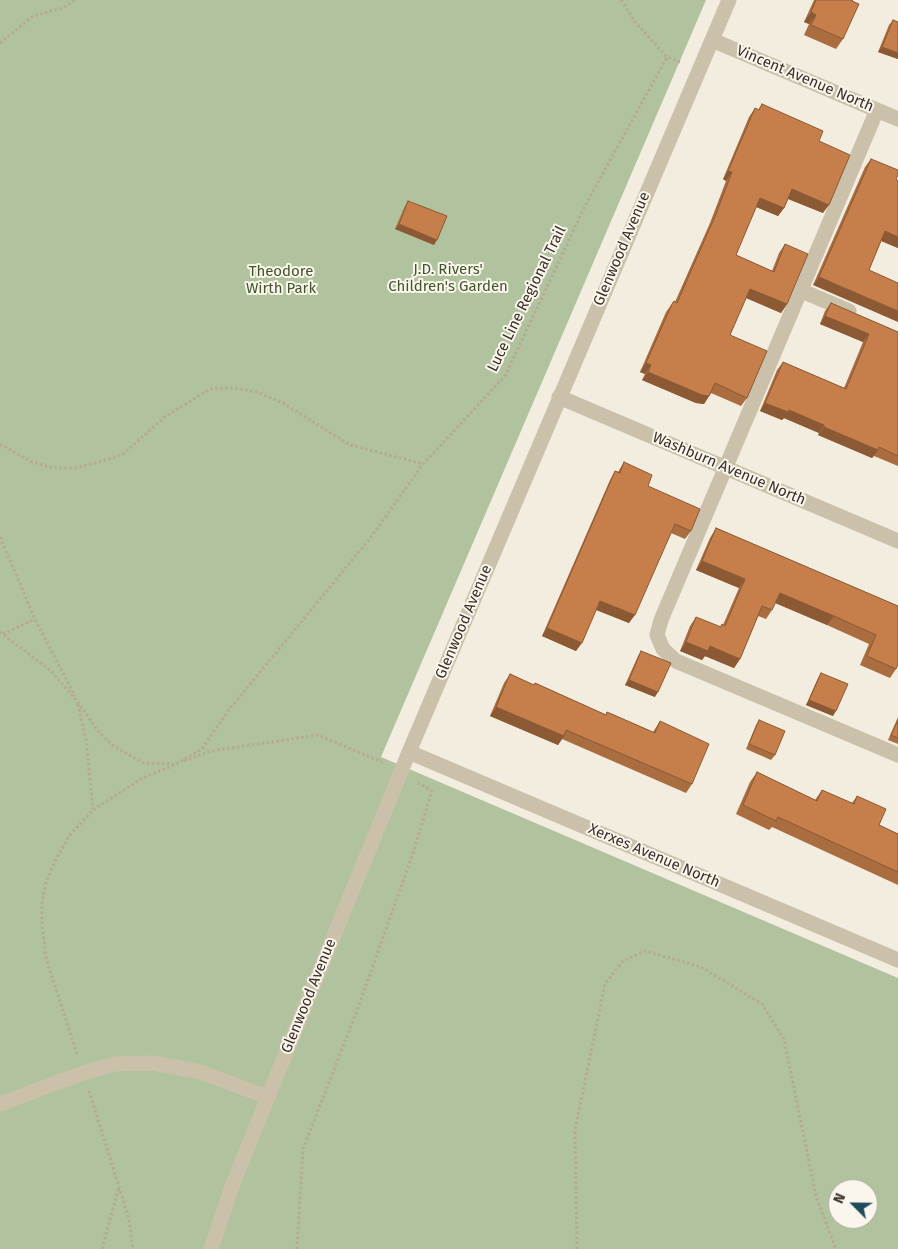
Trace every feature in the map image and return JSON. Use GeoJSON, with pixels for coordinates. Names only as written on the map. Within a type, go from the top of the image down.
{"type":"FeatureCollection","features":[{"type":"Feature","properties":{"kind":"street","name":"Glenwood Avenue"},"geometry":{"type":"LineString","coordinates":[[211,1249],[233,1184],[409,752],[729,0]]}},
{"type":"Feature","properties":{"kind":"street","name":"Vincent Avenue North"},"geometry":{"type":"LineString","coordinates":[[712,40],[898,119]]}},
{"type":"Feature","properties":{"kind":"street"},"geometry":{"type":"LineString","coordinates":[[877,110],[802,291],[661,620],[657,636],[663,650],[676,661],[898,755]]}},
{"type":"Feature","properties":{"kind":"street"},"geometry":{"type":"LineString","coordinates":[[802,291],[863,317]]}},
{"type":"Feature","properties":{"kind":"street","name":"Washburn Avenue North"},"geometry":{"type":"LineString","coordinates":[[559,397],[898,541]]}},
{"type":"Feature","properties":{"kind":"street","name":"Xerxes Avenue North"},"geometry":{"type":"LineString","coordinates":[[409,752],[898,960]]}},
{"type":"Feature","properties":{"kind":"street"},"geometry":{"type":"LineString","coordinates":[[0,1104],[83,1073],[115,1064],[152,1063],[197,1071],[268,1097]]}},
{"type":"Feature","properties":{"kind":"path"},"geometry":{"type":"LineString","coordinates":[[0,43],[33,16],[63,8],[75,0]]}},
{"type":"Feature","properties":{"kind":"path","name":"Luce Line Regional Trail"},"geometry":{"type":"LineString","coordinates":[[176,764],[202,749],[228,711],[370,537],[423,464],[505,376],[585,206],[667,57],[635,22],[621,0]]}},
{"type":"Feature","properties":{"kind":"path"},"geometry":{"type":"LineString","coordinates":[[0,444],[32,462],[54,468],[75,468],[122,456],[166,416],[210,389],[234,388],[257,392],[283,403],[350,445],[423,464]]}},
{"type":"Feature","properties":{"kind":"path"},"geometry":{"type":"LineString","coordinates":[[0,537],[35,619],[77,701],[98,731],[112,745],[143,763],[176,764]]}},
{"type":"Feature","properties":{"kind":"path"},"geometry":{"type":"LineString","coordinates":[[2,633],[35,619]]}},
{"type":"Feature","properties":{"kind":"path"},"geometry":{"type":"LineString","coordinates":[[2,633],[37,659],[77,701],[86,740],[93,810]]}},
{"type":"Feature","properties":{"kind":"path"},"geometry":{"type":"LineString","coordinates":[[133,1249],[129,1219],[46,958],[42,925],[42,903],[46,882],[56,859],[69,836],[93,810],[141,779],[211,751],[318,735],[379,760]]}},
{"type":"Feature","properties":{"kind":"path"},"geometry":{"type":"LineString","coordinates":[[296,1249],[303,1149],[361,999],[414,850],[432,791]]}},
{"type":"Feature","properties":{"kind":"path"},"geometry":{"type":"LineString","coordinates":[[577,1249],[575,1130],[605,984],[623,961],[645,951],[701,967],[762,1004],[784,1038],[816,1196],[836,1249]]}},
{"type":"Feature","properties":{"kind":"path"},"geometry":{"type":"LineString","coordinates":[[102,1249],[119,1186]]}},
{"type":"Feature","properties":{"kind":"green space","name":"Theodore Wirth Park"},"geometry":{"type":"Polygon","coordinates":[[[0,0],[706,0],[381,757],[898,978],[898,1249],[0,1249],[0,0]]]}},
{"type":"Feature","properties":{"kind":"building"},"geometry":{"type":"Polygon","coordinates":[[[816,0],[853,0],[859,4],[843,39],[811,25],[816,15],[811,12],[816,0]]]}},
{"type":"Feature","properties":{"kind":"building"},"geometry":{"type":"Polygon","coordinates":[[[893,20],[898,22],[898,53],[882,47],[893,20]]]}},
{"type":"Feature","properties":{"kind":"building"},"geometry":{"type":"Polygon","coordinates":[[[762,104],[823,131],[819,141],[850,155],[829,205],[792,189],[784,208],[760,198],[736,255],[774,272],[785,244],[808,254],[787,304],[750,289],[730,335],[767,351],[747,398],[715,383],[709,396],[702,395],[648,372],[651,365],[646,363],[672,304],[674,301],[677,303],[716,214],[732,172],[728,171],[755,108],[759,110],[762,104]]]}},
{"type":"Feature","properties":{"kind":"building"},"geometry":{"type":"Polygon","coordinates":[[[871,159],[898,170],[896,179],[898,181],[898,237],[885,231],[869,270],[898,283],[898,311],[819,277],[871,159]]]}},
{"type":"Feature","properties":{"kind":"building"},"geometry":{"type":"Polygon","coordinates":[[[408,201],[447,216],[437,240],[399,224],[408,201]]]}},
{"type":"Feature","properties":{"kind":"building"},"geometry":{"type":"Polygon","coordinates":[[[831,303],[898,332],[898,456],[879,447],[878,450],[789,410],[788,412],[765,403],[783,362],[846,389],[869,334],[825,316],[831,303]]]}},
{"type":"Feature","properties":{"kind":"building"},"geometry":{"type":"Polygon","coordinates":[[[624,462],[652,475],[648,486],[700,509],[691,531],[675,524],[635,615],[600,601],[582,643],[547,628],[615,471],[620,473],[624,462]]]}},
{"type":"Feature","properties":{"kind":"building"},"geometry":{"type":"Polygon","coordinates":[[[716,528],[898,606],[898,664],[896,669],[867,656],[876,635],[780,593],[772,610],[762,606],[740,659],[710,646],[708,651],[686,642],[696,617],[721,627],[722,624],[725,626],[745,579],[702,561],[716,528]]]}},
{"type":"Feature","properties":{"kind":"building"},"geometry":{"type":"Polygon","coordinates":[[[641,651],[671,663],[658,692],[629,680],[641,651]]]}},
{"type":"Feature","properties":{"kind":"building"},"geometry":{"type":"Polygon","coordinates":[[[821,673],[848,684],[836,711],[809,700],[821,673]]]}},
{"type":"Feature","properties":{"kind":"building"},"geometry":{"type":"Polygon","coordinates":[[[510,674],[534,685],[535,683],[606,715],[607,712],[655,733],[660,721],[709,744],[692,784],[566,730],[564,736],[496,707],[510,674]]]}},
{"type":"Feature","properties":{"kind":"building"},"geometry":{"type":"Polygon","coordinates":[[[759,720],[785,731],[775,755],[749,744],[759,720]]]}},
{"type":"Feature","properties":{"kind":"building"},"geometry":{"type":"Polygon","coordinates":[[[898,720],[898,738],[891,735],[898,720]]]}},
{"type":"Feature","properties":{"kind":"building"},"geometry":{"type":"Polygon","coordinates":[[[757,772],[817,801],[822,790],[854,804],[857,796],[886,809],[879,825],[898,834],[898,872],[778,817],[776,821],[743,805],[757,772]]]}},
{"type":"Feature","properties":{"kind":"park label","name":"J.D. Rivers' Children's Garden"},"geometry":{"type":"Point","coordinates":[448,278]}}]}
